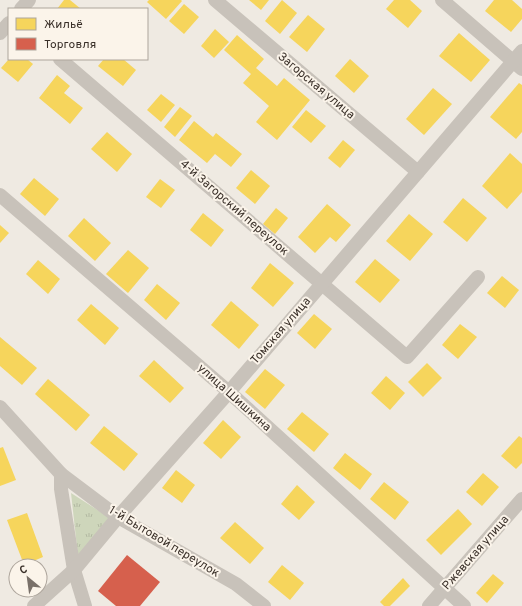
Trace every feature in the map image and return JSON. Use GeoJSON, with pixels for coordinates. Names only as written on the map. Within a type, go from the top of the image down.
{"type":"FeatureCollection","features":[{"type":"Feature","properties":{"kind":"street"},"geometry":{"type":"LineString","coordinates":[[22,8],[29,0]]}},
{"type":"Feature","properties":{"kind":"street","name":"Загорская улица"},"geometry":{"type":"LineString","coordinates":[[215,0],[418,172]]}},
{"type":"Feature","properties":{"kind":"street"},"geometry":{"type":"LineString","coordinates":[[442,0],[519,61]]}},
{"type":"Feature","properties":{"kind":"street"},"geometry":{"type":"LineString","coordinates":[[0,33],[8,24]]}},
{"type":"Feature","properties":{"kind":"street","name":"4-й Загорский переулок"},"geometry":{"type":"LineString","coordinates":[[61,60],[407,357],[478,277]]}},
{"type":"Feature","properties":{"kind":"street","name":"Томская улица"},"geometry":{"type":"LineString","coordinates":[[34,606],[74,570],[118,517],[229,392],[418,172],[519,61]]}},
{"type":"Feature","properties":{"kind":"street","name":"улица Шишкина"},"geometry":{"type":"LineString","coordinates":[[0,195],[229,392],[464,606]]}},
{"type":"Feature","properties":{"kind":"street","name":"1-й Бытовой переулок"},"geometry":{"type":"LineString","coordinates":[[0,407],[61,474],[118,517],[236,584],[264,606]]}},
{"type":"Feature","properties":{"kind":"street"},"geometry":{"type":"LineString","coordinates":[[61,474],[61,489],[74,570],[85,606]]}},
{"type":"Feature","properties":{"kind":"street","name":"Ржевская улица"},"geometry":{"type":"LineString","coordinates":[[429,606],[445,590],[522,499]]}},
{"type":"Feature","properties":{"kind":"green space"},"geometry":{"type":"Polygon","coordinates":[[[71,493],[110,518],[78,556],[71,493]]]}},
{"type":"Feature","properties":{"kind":"building: Жильё"},"geometry":{"type":"Polygon","coordinates":[[[64,0],[70,0],[80,8],[58,8],[64,0]]]}},
{"type":"Feature","properties":{"kind":"building: Жильё"},"geometry":{"type":"Polygon","coordinates":[[[149,0],[182,1],[166,19],[147,2],[149,0]]]}},
{"type":"Feature","properties":{"kind":"building: Жильё"},"geometry":{"type":"Polygon","coordinates":[[[249,0],[269,0],[261,10],[249,0]]]}},
{"type":"Feature","properties":{"kind":"building: Жильё"},"geometry":{"type":"Polygon","coordinates":[[[282,0],[297,13],[280,34],[265,21],[282,0]]]}},
{"type":"Feature","properties":{"kind":"building: Жильё"},"geometry":{"type":"Polygon","coordinates":[[[394,0],[410,0],[422,11],[408,28],[386,9],[394,0]]]}},
{"type":"Feature","properties":{"kind":"building: Жильё"},"geometry":{"type":"Polygon","coordinates":[[[494,0],[512,0],[522,9],[522,19],[511,32],[485,11],[494,0]]]}},
{"type":"Feature","properties":{"kind":"building: Жильё"},"geometry":{"type":"Polygon","coordinates":[[[184,4],[199,17],[184,34],[169,21],[184,4]]]}},
{"type":"Feature","properties":{"kind":"building: Жильё"},"geometry":{"type":"Polygon","coordinates":[[[308,15],[325,29],[307,52],[289,37],[308,15]]]}},
{"type":"Feature","properties":{"kind":"building: Жильё"},"geometry":{"type":"Polygon","coordinates":[[[215,29],[229,42],[214,58],[201,46],[215,29]]]}},
{"type":"Feature","properties":{"kind":"building: Жильё"},"geometry":{"type":"Polygon","coordinates":[[[459,33],[490,60],[471,82],[439,56],[459,33]]]}},
{"type":"Feature","properties":{"kind":"building: Жильё"},"geometry":{"type":"Polygon","coordinates":[[[237,35],[264,59],[256,68],[277,86],[284,78],[310,100],[277,140],[256,122],[269,106],[243,83],[251,74],[224,50],[237,35]]]}},
{"type":"Feature","properties":{"kind":"building: Жильё"},"geometry":{"type":"Polygon","coordinates":[[[350,59],[369,76],[354,93],[335,76],[350,59]]]}},
{"type":"Feature","properties":{"kind":"building: Жильё"},"geometry":{"type":"Polygon","coordinates":[[[8,60],[28,60],[33,64],[18,82],[1,68],[8,60]]]}},
{"type":"Feature","properties":{"kind":"building: Жильё"},"geometry":{"type":"Polygon","coordinates":[[[103,60],[124,60],[136,70],[123,86],[98,66],[103,60]]]}},
{"type":"Feature","properties":{"kind":"building: Жильё"},"geometry":{"type":"Polygon","coordinates":[[[57,75],[70,86],[64,93],[83,108],[70,124],[39,98],[57,75]]]}},
{"type":"Feature","properties":{"kind":"building: Жильё"},"geometry":{"type":"Polygon","coordinates":[[[519,83],[522,85],[522,132],[516,139],[490,117],[519,83]]]}},
{"type":"Feature","properties":{"kind":"building: Жильё"},"geometry":{"type":"Polygon","coordinates":[[[433,88],[452,104],[424,135],[406,119],[433,88]]]}},
{"type":"Feature","properties":{"kind":"building: Жильё"},"geometry":{"type":"Polygon","coordinates":[[[161,94],[175,105],[161,122],[147,110],[161,94]]]}},
{"type":"Feature","properties":{"kind":"building: Жильё"},"geometry":{"type":"Polygon","coordinates":[[[180,107],[192,116],[175,137],[164,127],[180,107]]]}},
{"type":"Feature","properties":{"kind":"building: Жильё"},"geometry":{"type":"Polygon","coordinates":[[[306,110],[326,126],[311,143],[292,127],[306,110]]]}},
{"type":"Feature","properties":{"kind":"building: Жильё"},"geometry":{"type":"Polygon","coordinates":[[[194,121],[213,137],[216,133],[242,154],[231,167],[215,154],[207,163],[179,140],[194,121]]]}},
{"type":"Feature","properties":{"kind":"building: Жильё"},"geometry":{"type":"Polygon","coordinates":[[[107,132],[132,154],[117,172],[91,149],[107,132]]]}},
{"type":"Feature","properties":{"kind":"building: Жильё"},"geometry":{"type":"Polygon","coordinates":[[[343,140],[355,150],[340,168],[328,158],[343,140]]]}},
{"type":"Feature","properties":{"kind":"building: Жильё"},"geometry":{"type":"Polygon","coordinates":[[[510,153],[522,164],[522,192],[507,209],[482,186],[510,153]]]}},
{"type":"Feature","properties":{"kind":"building: Жильё"},"geometry":{"type":"Polygon","coordinates":[[[251,170],[270,186],[255,204],[236,188],[251,170]]]}},
{"type":"Feature","properties":{"kind":"building: Жильё"},"geometry":{"type":"Polygon","coordinates":[[[34,178],[59,199],[45,216],[20,194],[34,178]]]}},
{"type":"Feature","properties":{"kind":"building: Жильё"},"geometry":{"type":"Polygon","coordinates":[[[160,179],[175,190],[161,208],[146,197],[160,179]]]}},
{"type":"Feature","properties":{"kind":"building: Жильё"},"geometry":{"type":"Polygon","coordinates":[[[463,198],[487,218],[467,242],[443,222],[463,198]]]}},
{"type":"Feature","properties":{"kind":"building: Жильё"},"geometry":{"type":"Polygon","coordinates":[[[327,204],[351,225],[336,242],[330,237],[315,253],[298,237],[327,204]]]}},
{"type":"Feature","properties":{"kind":"building: Жильё"},"geometry":{"type":"Polygon","coordinates":[[[276,208],[288,218],[275,234],[263,224],[276,208]]]}},
{"type":"Feature","properties":{"kind":"building: Жильё"},"geometry":{"type":"Polygon","coordinates":[[[203,213],[224,230],[211,247],[190,230],[203,213]]]}},
{"type":"Feature","properties":{"kind":"building: Жильё"},"geometry":{"type":"Polygon","coordinates":[[[409,214],[433,234],[410,261],[386,241],[409,214]]]}},
{"type":"Feature","properties":{"kind":"building: Жильё"},"geometry":{"type":"Polygon","coordinates":[[[84,218],[111,243],[95,261],[68,236],[84,218]]]}},
{"type":"Feature","properties":{"kind":"building: Жильё"},"geometry":{"type":"Polygon","coordinates":[[[0,225],[9,233],[0,243],[0,225]]]}},
{"type":"Feature","properties":{"kind":"building: Жильё"},"geometry":{"type":"Polygon","coordinates":[[[128,250],[149,268],[128,293],[106,274],[128,250]]]}},
{"type":"Feature","properties":{"kind":"building: Жильё"},"geometry":{"type":"Polygon","coordinates":[[[375,259],[400,280],[380,303],[355,282],[375,259]]]}},
{"type":"Feature","properties":{"kind":"building: Жильё"},"geometry":{"type":"Polygon","coordinates":[[[38,260],[60,279],[48,294],[26,274],[38,260]]]}},
{"type":"Feature","properties":{"kind":"building: Жильё"},"geometry":{"type":"Polygon","coordinates":[[[270,263],[294,283],[273,307],[251,288],[270,263]]]}},
{"type":"Feature","properties":{"kind":"building: Жильё"},"geometry":{"type":"Polygon","coordinates":[[[502,276],[519,290],[505,308],[487,293],[502,276]]]}},
{"type":"Feature","properties":{"kind":"building: Жильё"},"geometry":{"type":"Polygon","coordinates":[[[157,284],[180,303],[166,320],[144,300],[157,284]]]}},
{"type":"Feature","properties":{"kind":"building: Жильё"},"geometry":{"type":"Polygon","coordinates":[[[231,301],[259,325],[239,349],[211,325],[231,301]]]}},
{"type":"Feature","properties":{"kind":"building: Жильё"},"geometry":{"type":"Polygon","coordinates":[[[91,304],[119,328],[105,345],[77,320],[91,304]]]}},
{"type":"Feature","properties":{"kind":"building: Жильё"},"geometry":{"type":"Polygon","coordinates":[[[314,314],[332,329],[315,349],[297,333],[314,314]]]}},
{"type":"Feature","properties":{"kind":"building: Жильё"},"geometry":{"type":"Polygon","coordinates":[[[460,324],[477,337],[458,359],[442,345],[460,324]]]}},
{"type":"Feature","properties":{"kind":"building: Жильё"},"geometry":{"type":"Polygon","coordinates":[[[0,337],[37,368],[22,385],[0,366],[0,337]]]}},
{"type":"Feature","properties":{"kind":"building: Жильё"},"geometry":{"type":"Polygon","coordinates":[[[154,360],[184,388],[170,403],[139,376],[154,360]]]}},
{"type":"Feature","properties":{"kind":"building: Жильё"},"geometry":{"type":"Polygon","coordinates":[[[427,363],[442,378],[423,397],[408,382],[427,363]]]}},
{"type":"Feature","properties":{"kind":"building: Жильё"},"geometry":{"type":"Polygon","coordinates":[[[265,369],[285,385],[265,409],[245,392],[265,369]]]}},
{"type":"Feature","properties":{"kind":"building: Жильё"},"geometry":{"type":"Polygon","coordinates":[[[386,376],[405,393],[390,410],[371,393],[386,376]]]}},
{"type":"Feature","properties":{"kind":"building: Жильё"},"geometry":{"type":"Polygon","coordinates":[[[48,379],[90,415],[76,431],[35,394],[48,379]]]}},
{"type":"Feature","properties":{"kind":"building: Жильё"},"geometry":{"type":"Polygon","coordinates":[[[302,412],[329,434],[314,452],[287,429],[302,412]]]}},
{"type":"Feature","properties":{"kind":"building: Жильё"},"geometry":{"type":"Polygon","coordinates":[[[223,420],[241,437],[221,459],[203,443],[223,420]]]}},
{"type":"Feature","properties":{"kind":"building: Жильё"},"geometry":{"type":"Polygon","coordinates":[[[104,426],[138,454],[124,471],[90,443],[104,426]]]}},
{"type":"Feature","properties":{"kind":"building: Жильё"},"geometry":{"type":"Polygon","coordinates":[[[519,436],[522,438],[522,463],[516,469],[501,456],[519,436]]]}},
{"type":"Feature","properties":{"kind":"building: Жильё"},"geometry":{"type":"Polygon","coordinates":[[[3,447],[16,480],[0,486],[0,448],[3,447]]]}},
{"type":"Feature","properties":{"kind":"building: Жильё"},"geometry":{"type":"Polygon","coordinates":[[[345,453],[372,474],[360,490],[333,468],[345,453]]]}},
{"type":"Feature","properties":{"kind":"building: Жильё"},"geometry":{"type":"Polygon","coordinates":[[[176,470],[195,485],[182,503],[162,488],[176,470]]]}},
{"type":"Feature","properties":{"kind":"building: Жильё"},"geometry":{"type":"Polygon","coordinates":[[[483,473],[499,487],[482,506],[466,492],[483,473]]]}},
{"type":"Feature","properties":{"kind":"building: Жильё"},"geometry":{"type":"Polygon","coordinates":[[[384,482],[409,502],[395,520],[370,499],[384,482]]]}},
{"type":"Feature","properties":{"kind":"building: Жильё"},"geometry":{"type":"Polygon","coordinates":[[[297,485],[315,502],[299,520],[281,504],[297,485]]]}},
{"type":"Feature","properties":{"kind":"building: Жильё"},"geometry":{"type":"Polygon","coordinates":[[[458,509],[472,524],[441,555],[426,540],[458,509]]]}},
{"type":"Feature","properties":{"kind":"building: Жильё"},"geometry":{"type":"Polygon","coordinates":[[[27,513],[43,557],[21,558],[7,520],[27,513]]]}},
{"type":"Feature","properties":{"kind":"building: Жильё"},"geometry":{"type":"Polygon","coordinates":[[[235,522],[264,548],[250,564],[220,538],[235,522]]]}},
{"type":"Feature","properties":{"kind":"building: Жильё"},"geometry":{"type":"Polygon","coordinates":[[[282,565],[304,583],[290,600],[268,582],[282,565]]]}},
{"type":"Feature","properties":{"kind":"building: Жильё"},"geometry":{"type":"Polygon","coordinates":[[[493,574],[504,583],[487,603],[476,593],[493,574]]]}},
{"type":"Feature","properties":{"kind":"building: Жильё"},"geometry":{"type":"Polygon","coordinates":[[[403,578],[410,586],[390,606],[384,606],[380,602],[403,578]]]}},
{"type":"Feature","properties":{"kind":"building: Торговля"},"geometry":{"type":"Polygon","coordinates":[[[127,555],[160,582],[140,606],[116,606],[98,591],[127,555]]]}}]}
